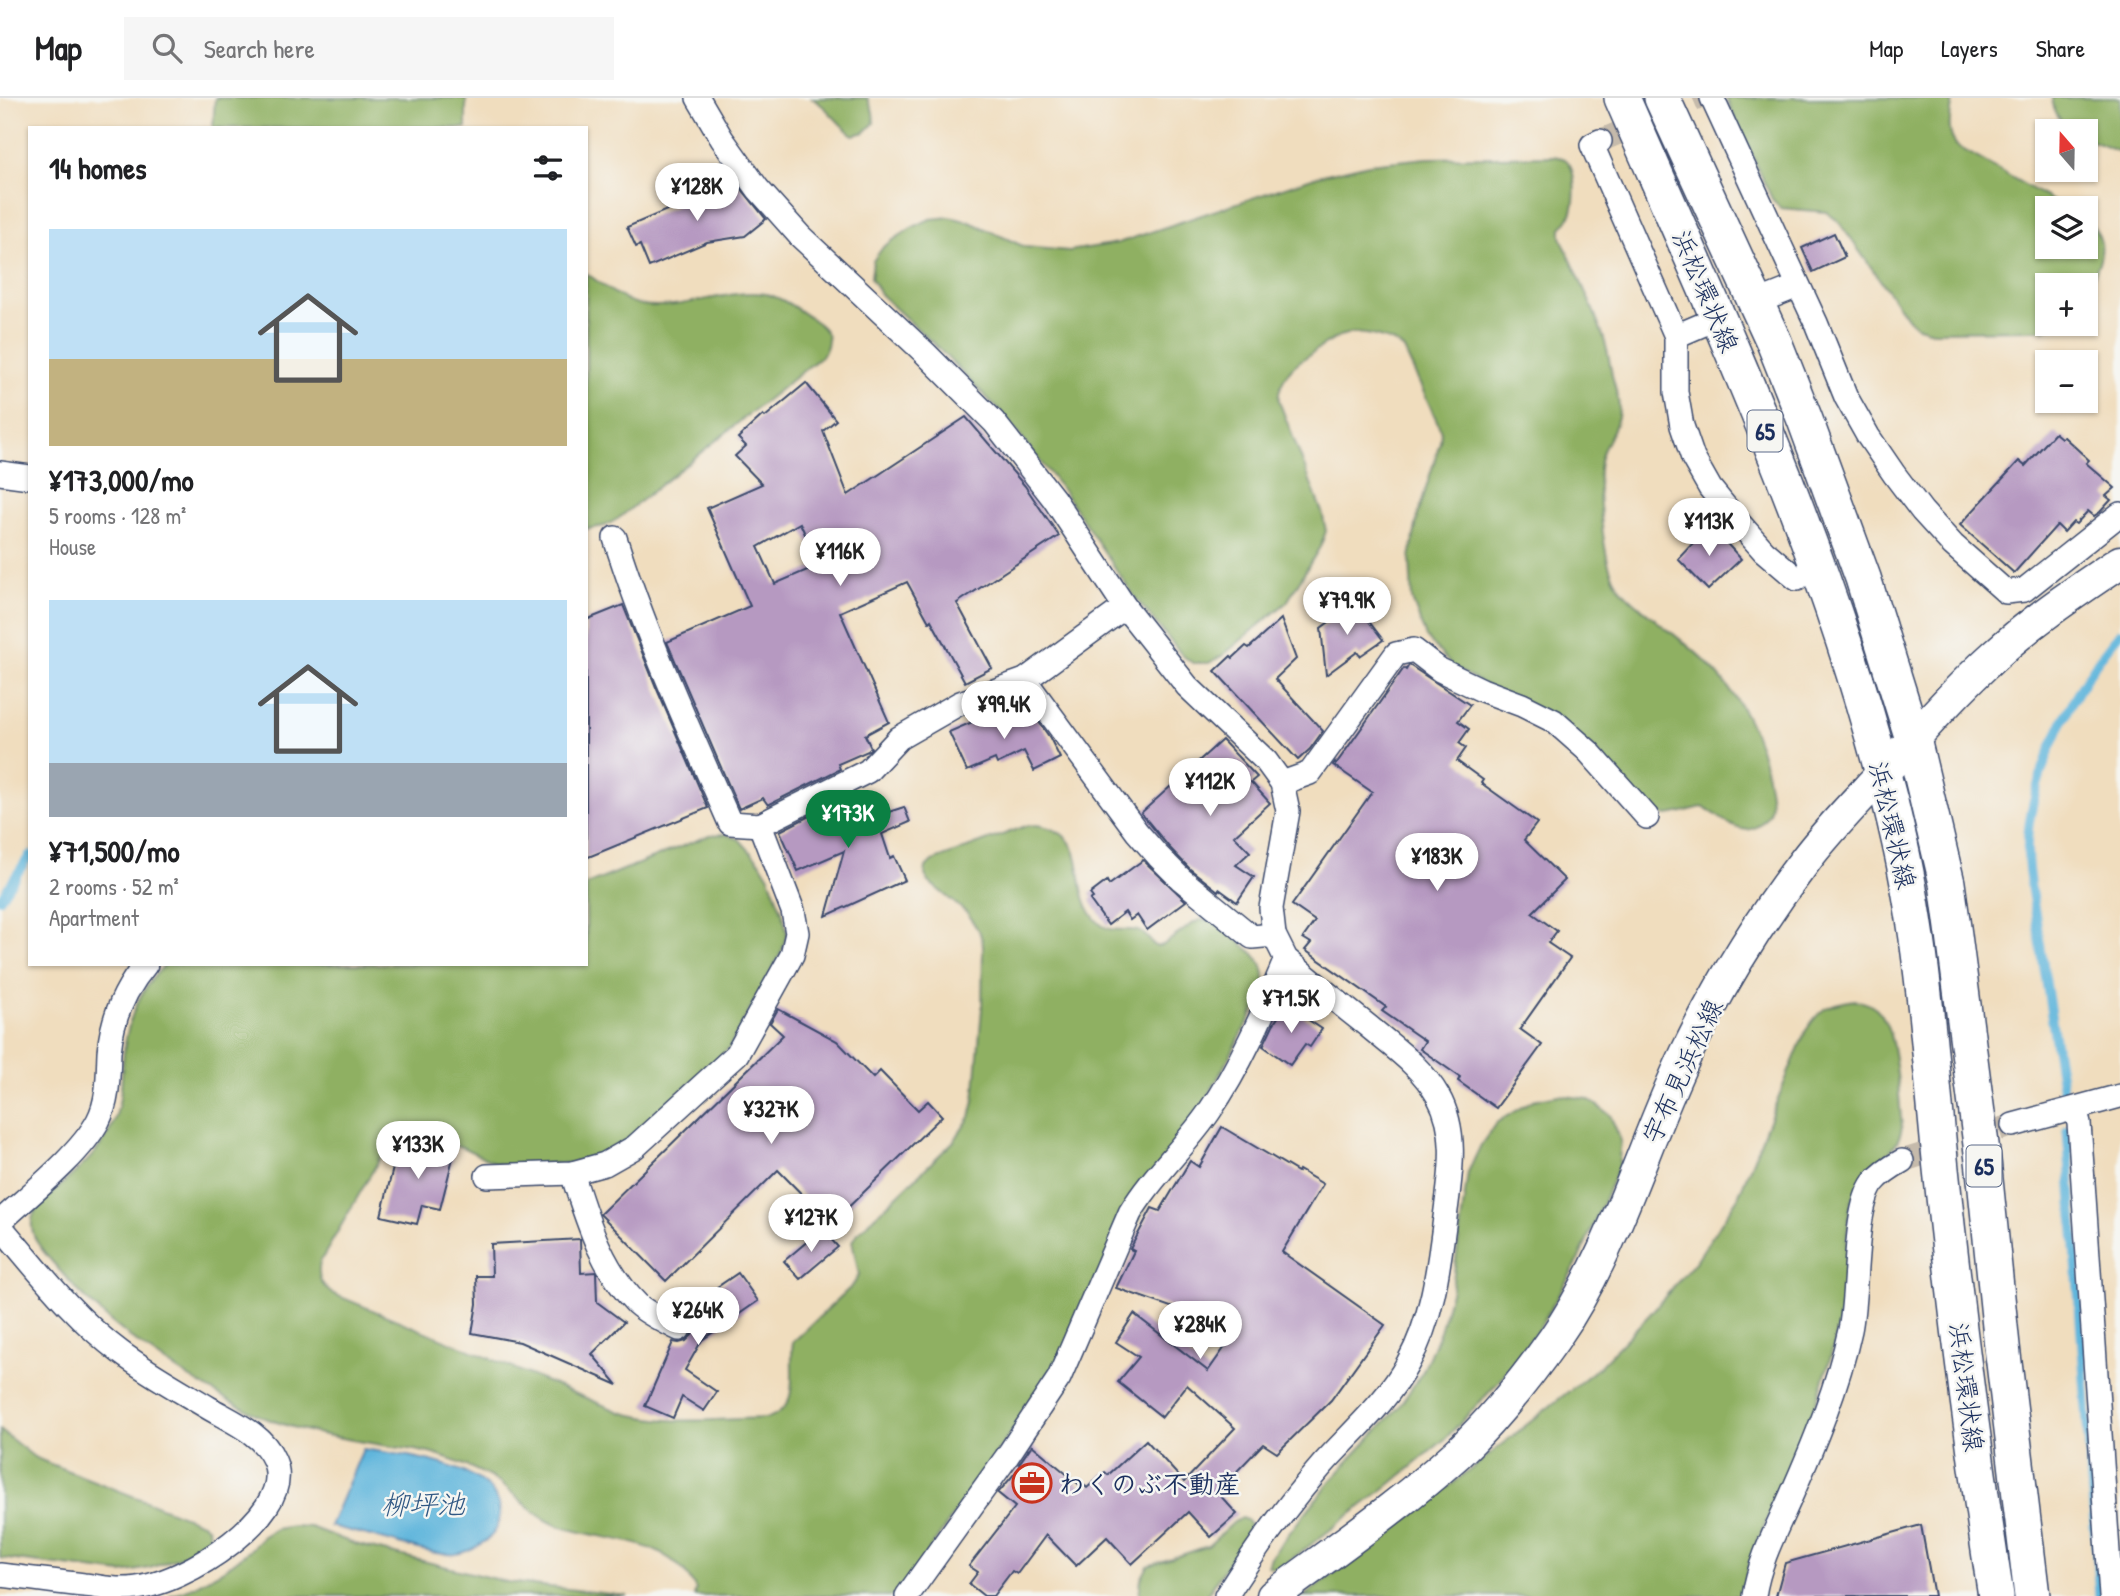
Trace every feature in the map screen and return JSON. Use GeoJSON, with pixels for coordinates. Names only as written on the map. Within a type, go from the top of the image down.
{"type":"FeatureCollection","features":[{"type":"Feature","properties":{"kind":"main road","name":"浜松環状線"},"geometry":{"type":"LineString","coordinates":[[1622,98],[1718,318],[1816,558],[1860,694],[1899,839],[1918,940],[1950,1256],[1996,1596]]}},
{"type":"Feature","properties":{"kind":"main road","name":"浜松環状線"},"geometry":{"type":"LineString","coordinates":[[1662,98],[1783,364],[1835,499],[1874,612],[1913,739],[1947,883],[1983,1160],[2006,1386],[2032,1596]]}},
{"type":"Feature","properties":{"kind":"main road","name":"宇布見浜松線"},"geometry":{"type":"LineString","coordinates":[[1273,1596],[1400,1501],[1458,1452],[1510,1397],[1556,1336],[1594,1271],[1684,1059],[1710,1007],[1739,956],[1805,859],[1950,698],[1996,653],[2046,612],[2120,562]]}},
{"type":"Feature","properties":{"kind":"street"},"geometry":{"type":"LineString","coordinates":[[698,98],[722,139],[758,189],[800,236],[994,422],[1054,499],[1125,607],[1187,686],[1266,761],[1282,783],[1287,811],[1271,908],[1274,935],[1286,959],[1418,1068],[1440,1098],[1451,1134],[1451,1171],[1436,1286],[1425,1326],[1408,1363],[1386,1397],[1322,1465],[1284,1512],[1226,1596]]}},
{"type":"Feature","properties":{"kind":"street"},"geometry":{"type":"LineString","coordinates":[[1712,98],[1846,397],[1894,474],[1922,511],[1954,545],[2006,592],[2024,590],[2120,514]]}},
{"type":"Feature","properties":{"kind":"street"},"geometry":{"type":"LineString","coordinates":[[1600,141],[1592,145],[1676,336],[1676,392],[1682,426],[1693,458],[1710,488],[1732,515],[1764,551],[1797,579]]}},
{"type":"Feature","properties":{"kind":"street"},"geometry":{"type":"LineString","coordinates":[[1755,303],[1798,286]]}},
{"type":"Feature","properties":{"kind":"street"},"geometry":{"type":"LineString","coordinates":[[1676,336],[1718,318]]}},
{"type":"Feature","properties":{"kind":"street"},"geometry":{"type":"LineString","coordinates":[[0,473],[28,477]]}},
{"type":"Feature","properties":{"kind":"street"},"geometry":{"type":"LineString","coordinates":[[615,538],[632,592],[666,677],[730,822],[760,825],[868,771],[899,738],[960,702],[1025,680],[1125,607]]}},
{"type":"Feature","properties":{"kind":"street"},"geometry":{"type":"LineString","coordinates":[[1282,783],[1310,773],[1396,653],[1414,650],[1440,670],[1555,721],[1588,751],[1647,817]]}},
{"type":"Feature","properties":{"kind":"street"},"geometry":{"type":"LineString","coordinates":[[1025,680],[1137,832],[1158,856],[1181,879],[1252,937],[1274,935]]}},
{"type":"Feature","properties":{"kind":"street"},"geometry":{"type":"LineString","coordinates":[[487,1176],[572,1173],[605,1164],[635,1147],[737,1054],[792,955],[797,933],[793,911],[760,825]]}},
{"type":"Feature","properties":{"kind":"street"},"geometry":{"type":"LineString","coordinates":[[907,1596],[1006,1458],[1059,1378],[1130,1213],[1218,1099],[1264,1012],[1286,959]]}},
{"type":"Feature","properties":{"kind":"street"},"geometry":{"type":"LineString","coordinates":[[0,1575],[123,1590],[154,1584],[194,1568],[238,1538],[272,1500],[277,1482],[276,1463],[267,1447],[254,1434],[171,1386],[118,1351],[66,1303],[0,1224],[79,1148],[99,1120],[108,1088],[110,1049],[116,1014],[131,982],[144,966]]}},
{"type":"Feature","properties":{"kind":"street"},"geometry":{"type":"LineString","coordinates":[[2013,1125],[2120,1096]]}},
{"type":"Feature","properties":{"kind":"street"},"geometry":{"type":"LineString","coordinates":[[2075,1109],[2080,1137],[2111,1596]]}},
{"type":"Feature","properties":{"kind":"street"},"geometry":{"type":"LineString","coordinates":[[1754,1596],[1755,1584],[1812,1447],[1846,1345],[1855,1305],[1864,1201],[1872,1184],[1886,1170],[1902,1161]]}},
{"type":"Feature","properties":{"kind":"street"},"geometry":{"type":"LineString","coordinates":[[572,1173],[594,1238],[606,1263],[639,1306],[678,1329]]}},
{"type":"Feature","properties":{"kind":"green space"},"geometry":{"type":"Polygon","coordinates":[[[215,98],[466,98],[466,126],[213,126],[215,98]]]}},
{"type":"Feature","properties":{"kind":"green space"},"geometry":{"type":"Polygon","coordinates":[[[812,98],[867,98],[874,123],[865,132],[853,135],[812,98]]]}},
{"type":"Feature","properties":{"kind":"green space"},"geometry":{"type":"Polygon","coordinates":[[[1726,98],[1953,98],[1950,129],[1957,146],[2044,196],[2035,196],[2035,259],[2098,259],[2098,235],[2101,254],[2095,273],[2035,273],[2035,330],[1932,331],[1918,327],[1908,319],[1838,221],[1826,212],[1780,208],[1772,199],[1726,98]]]}},
{"type":"Feature","properties":{"kind":"green space"},"geometry":{"type":"Polygon","coordinates":[[[2052,98],[2120,98],[2120,152],[2098,144],[2098,119],[2060,119],[2052,98]]]}},
{"type":"Feature","properties":{"kind":"green space"},"geometry":{"type":"Polygon","coordinates":[[[1553,156],[1565,159],[1572,169],[1573,209],[1561,228],[1561,237],[1600,327],[1619,403],[1617,422],[1602,454],[1599,471],[1601,519],[1609,566],[1626,595],[1718,674],[1747,717],[1765,765],[1771,801],[1768,815],[1752,829],[1745,830],[1730,825],[1704,807],[1669,815],[1649,810],[1592,747],[1452,666],[1426,637],[1412,600],[1410,558],[1418,515],[1441,432],[1404,350],[1399,346],[1366,334],[1343,335],[1302,359],[1287,374],[1280,388],[1279,401],[1322,512],[1326,531],[1321,545],[1287,602],[1222,656],[1209,663],[1193,663],[1182,655],[1136,599],[1064,492],[1003,414],[880,294],[871,278],[873,261],[883,247],[930,219],[950,217],[970,222],[1025,247],[1069,251],[1118,243],[1318,176],[1369,164],[1426,158],[1553,156]]]}},
{"type":"Feature","properties":{"kind":"green space"},"geometry":{"type":"Polygon","coordinates":[[[588,274],[620,296],[642,305],[673,305],[736,294],[766,294],[785,301],[826,331],[828,340],[823,355],[619,518],[605,526],[588,529],[588,274]]]}},
{"type":"Feature","properties":{"kind":"green space"},"geometry":{"type":"Polygon","coordinates":[[[1036,825],[1055,830],[1068,839],[1078,865],[1083,895],[1089,909],[1104,927],[1141,932],[1157,947],[1192,924],[1200,920],[1210,920],[1254,954],[1261,963],[1265,988],[1201,1109],[1052,1374],[897,1596],[694,1596],[696,1590],[685,1572],[671,1560],[636,1544],[550,1522],[501,1484],[470,1467],[424,1452],[341,1438],[265,1418],[202,1385],[127,1335],[77,1289],[45,1253],[33,1232],[33,1216],[37,1208],[88,1160],[102,1144],[112,1126],[120,1098],[124,1051],[132,1015],[149,983],[164,966],[588,966],[588,884],[710,835],[725,834],[739,839],[760,862],[769,877],[787,933],[782,951],[729,1048],[629,1139],[601,1154],[571,1163],[509,1165],[495,1163],[462,1147],[406,1134],[395,1138],[387,1146],[320,1262],[319,1275],[331,1293],[620,1412],[675,1420],[767,1418],[778,1413],[790,1397],[793,1342],[853,1285],[859,1275],[852,1241],[954,1141],[970,1117],[974,1101],[982,1008],[983,945],[980,933],[967,913],[929,882],[925,875],[926,867],[932,861],[1026,826],[1036,825]]]}},
{"type":"Feature","properties":{"kind":"green space"},"geometry":{"type":"Polygon","coordinates":[[[1855,1000],[1876,1008],[1889,1031],[1896,1063],[1902,1127],[1894,1146],[1866,1176],[1852,1199],[1839,1324],[1831,1355],[1807,1428],[1753,1552],[1741,1596],[1304,1596],[1412,1516],[1598,1368],[1650,1314],[1696,1261],[1738,1197],[1805,1032],[1825,1008],[1855,1000]]]}},
{"type":"Feature","properties":{"kind":"green space"},"geometry":{"type":"Polygon","coordinates":[[[1558,1095],[1588,1099],[1610,1115],[1621,1141],[1618,1168],[1577,1263],[1540,1327],[1496,1385],[1445,1439],[1284,1565],[1275,1569],[1268,1566],[1271,1557],[1297,1523],[1335,1476],[1399,1407],[1423,1371],[1440,1331],[1452,1289],[1468,1172],[1481,1145],[1496,1123],[1533,1100],[1558,1095]]]}},
{"type":"Feature","properties":{"kind":"green space"},"geometry":{"type":"Polygon","coordinates":[[[0,1430],[34,1457],[202,1523],[208,1528],[209,1537],[204,1544],[178,1558],[150,1568],[122,1573],[0,1558],[0,1430]]]}},
{"type":"Feature","properties":{"kind":"green space"},"geometry":{"type":"Polygon","coordinates":[[[1241,1518],[1247,1520],[1250,1526],[1248,1533],[1206,1596],[1139,1596],[1141,1579],[1148,1566],[1208,1546],[1241,1518]]]}},
{"type":"Feature","properties":{"kind":"green space"},"geometry":{"type":"Polygon","coordinates":[[[310,1527],[355,1544],[507,1582],[627,1596],[169,1596],[191,1588],[222,1571],[275,1529],[310,1527]]]}},
{"type":"Feature","properties":{"kind":"water","name":"柳坪池"},"geometry":{"type":"Polygon","coordinates":[[[363,1449],[428,1460],[475,1478],[491,1491],[499,1508],[496,1529],[479,1545],[461,1553],[450,1554],[430,1552],[330,1526],[363,1449]]]}},
{"type":"Feature","properties":{"kind":"building"},"geometry":{"type":"Polygon","coordinates":[[[733,178],[766,219],[745,236],[707,242],[649,267],[640,245],[636,247],[627,227],[721,187],[733,178]]]}},
{"type":"Feature","properties":{"kind":"building"},"geometry":{"type":"Polygon","coordinates":[[[1834,233],[1845,257],[1813,272],[1802,248],[1834,233]]]}},
{"type":"Feature","properties":{"kind":"building"},"geometry":{"type":"Polygon","coordinates":[[[806,383],[836,420],[823,431],[848,495],[966,417],[1025,486],[1059,536],[957,603],[992,668],[965,682],[907,582],[840,612],[889,722],[865,735],[871,748],[838,764],[840,769],[768,805],[763,798],[739,809],[667,642],[750,606],[707,508],[762,484],[735,456],[746,446],[738,438],[763,415],[765,417],[806,383]],[[800,523],[758,547],[775,584],[819,565],[800,523]]]}},
{"type":"Feature","properties":{"kind":"building"},"geometry":{"type":"Polygon","coordinates":[[[2055,433],[2061,438],[2064,437],[2089,460],[2086,463],[2115,488],[2106,496],[2111,500],[2094,516],[2088,511],[2064,532],[2057,525],[2014,573],[1960,525],[2019,461],[2025,466],[2055,433]]]}},
{"type":"Feature","properties":{"kind":"building"},"geometry":{"type":"Polygon","coordinates":[[[1710,525],[1741,559],[1708,590],[1678,559],[1710,525]]]}},
{"type":"Feature","properties":{"kind":"building"},"geometry":{"type":"Polygon","coordinates":[[[1355,603],[1383,640],[1360,656],[1357,652],[1326,675],[1321,628],[1355,603]]]}},
{"type":"Feature","properties":{"kind":"building"},"geometry":{"type":"Polygon","coordinates":[[[623,605],[708,808],[588,857],[588,619],[623,605]]]}},
{"type":"Feature","properties":{"kind":"building"},"geometry":{"type":"Polygon","coordinates":[[[1281,619],[1296,659],[1275,679],[1323,731],[1298,760],[1215,671],[1231,656],[1233,658],[1246,646],[1249,648],[1281,619]]]}},
{"type":"Feature","properties":{"kind":"building"},"geometry":{"type":"Polygon","coordinates":[[[1409,665],[1470,705],[1458,721],[1469,729],[1459,743],[1466,748],[1457,761],[1483,780],[1481,783],[1537,823],[1524,840],[1565,880],[1532,913],[1557,931],[1548,943],[1570,958],[1520,1029],[1542,1045],[1496,1108],[1458,1081],[1460,1077],[1420,1049],[1425,1041],[1382,1011],[1386,1007],[1305,950],[1311,943],[1303,938],[1315,921],[1292,905],[1372,792],[1333,765],[1404,668],[1406,670],[1409,665]]]}},
{"type":"Feature","properties":{"kind":"building"},"geometry":{"type":"Polygon","coordinates":[[[1000,710],[1007,724],[1032,712],[1060,758],[1034,771],[1024,751],[997,764],[995,759],[967,771],[949,732],[1000,710]]]}},
{"type":"Feature","properties":{"kind":"building"},"geometry":{"type":"Polygon","coordinates":[[[1222,740],[1257,777],[1251,782],[1270,803],[1234,836],[1250,852],[1236,865],[1254,877],[1237,902],[1190,869],[1141,813],[1222,740]]]}},
{"type":"Feature","properties":{"kind":"building"},"geometry":{"type":"Polygon","coordinates":[[[849,796],[858,822],[904,807],[910,822],[882,834],[890,858],[894,856],[905,880],[826,916],[844,851],[798,871],[780,831],[849,796]]]}},
{"type":"Feature","properties":{"kind":"building"},"geometry":{"type":"Polygon","coordinates":[[[1143,860],[1186,901],[1147,930],[1137,915],[1130,920],[1125,912],[1108,925],[1090,900],[1093,898],[1090,894],[1107,881],[1109,885],[1143,860]]]}},
{"type":"Feature","properties":{"kind":"building"},"geometry":{"type":"Polygon","coordinates":[[[1286,1005],[1322,1029],[1310,1047],[1305,1044],[1290,1065],[1263,1046],[1286,1005]]]}},
{"type":"Feature","properties":{"kind":"building"},"geometry":{"type":"Polygon","coordinates":[[[778,1009],[837,1041],[873,1078],[880,1071],[918,1110],[928,1101],[942,1116],[831,1224],[778,1170],[666,1281],[600,1214],[783,1035],[770,1023],[778,1009]]]}},
{"type":"Feature","properties":{"kind":"building"},"geometry":{"type":"Polygon","coordinates":[[[1222,1127],[1323,1184],[1282,1252],[1385,1325],[1331,1400],[1277,1453],[1263,1444],[1217,1492],[1237,1514],[1211,1537],[1188,1512],[1132,1564],[1107,1537],[1076,1566],[1046,1535],[1017,1574],[1012,1571],[993,1596],[984,1596],[969,1584],[978,1572],[969,1566],[1015,1507],[998,1493],[1021,1466],[1019,1464],[1032,1445],[1082,1487],[1084,1485],[1087,1488],[1105,1472],[1108,1475],[1146,1440],[1184,1482],[1235,1428],[1187,1385],[1162,1417],[1118,1382],[1139,1357],[1116,1342],[1134,1314],[1208,1371],[1237,1330],[1116,1288],[1134,1251],[1130,1249],[1152,1208],[1160,1211],[1190,1161],[1199,1167],[1222,1127]]]}},
{"type":"Feature","properties":{"kind":"building"},"geometry":{"type":"Polygon","coordinates":[[[409,1139],[455,1150],[440,1209],[422,1205],[417,1224],[381,1216],[394,1164],[402,1166],[409,1139]]]}},
{"type":"Feature","properties":{"kind":"building"},"geometry":{"type":"Polygon","coordinates":[[[822,1229],[838,1247],[800,1279],[784,1261],[822,1229]]]}},
{"type":"Feature","properties":{"kind":"building"},"geometry":{"type":"Polygon","coordinates":[[[580,1239],[581,1273],[596,1272],[597,1302],[624,1322],[592,1354],[618,1385],[520,1342],[472,1333],[477,1304],[476,1276],[492,1276],[491,1244],[580,1239]]]}},
{"type":"Feature","properties":{"kind":"building"},"geometry":{"type":"Polygon","coordinates":[[[738,1273],[758,1301],[702,1340],[685,1370],[717,1392],[704,1411],[682,1397],[673,1418],[645,1406],[673,1342],[686,1341],[692,1335],[691,1322],[684,1316],[688,1307],[738,1273]]]}},
{"type":"Feature","properties":{"kind":"building"},"geometry":{"type":"Polygon","coordinates":[[[1921,1525],[1934,1596],[1776,1596],[1785,1563],[1921,1525]]]}},
{"type":"Feature","properties":{"kind":"waterway"},"geometry":{"type":"LineString","coordinates":[[2063,1093],[2030,885],[2028,834],[2039,782],[2060,728],[2088,676],[2120,633]]}},
{"type":"Feature","properties":{"kind":"waterway"},"geometry":{"type":"LineString","coordinates":[[0,899],[28,858]]}},
{"type":"Feature","properties":{"kind":"waterway"},"geometry":{"type":"LineString","coordinates":[[2067,1130],[2099,1596]]}},
{"type":"Feature","properties":{"kind":"tunnel"},"geometry":{"type":"LineString","coordinates":[[1600,141],[1699,98]]}},
{"type":"Feature","properties":{"kind":"tunnel"},"geometry":{"type":"LineString","coordinates":[[1902,1161],[2013,1125]]}},
{"type":"Feature","properties":{"kind":"place","name":"わくのぶ不動産"},"geometry":{"type":"Point","coordinates":[1032,1483]}}]}
